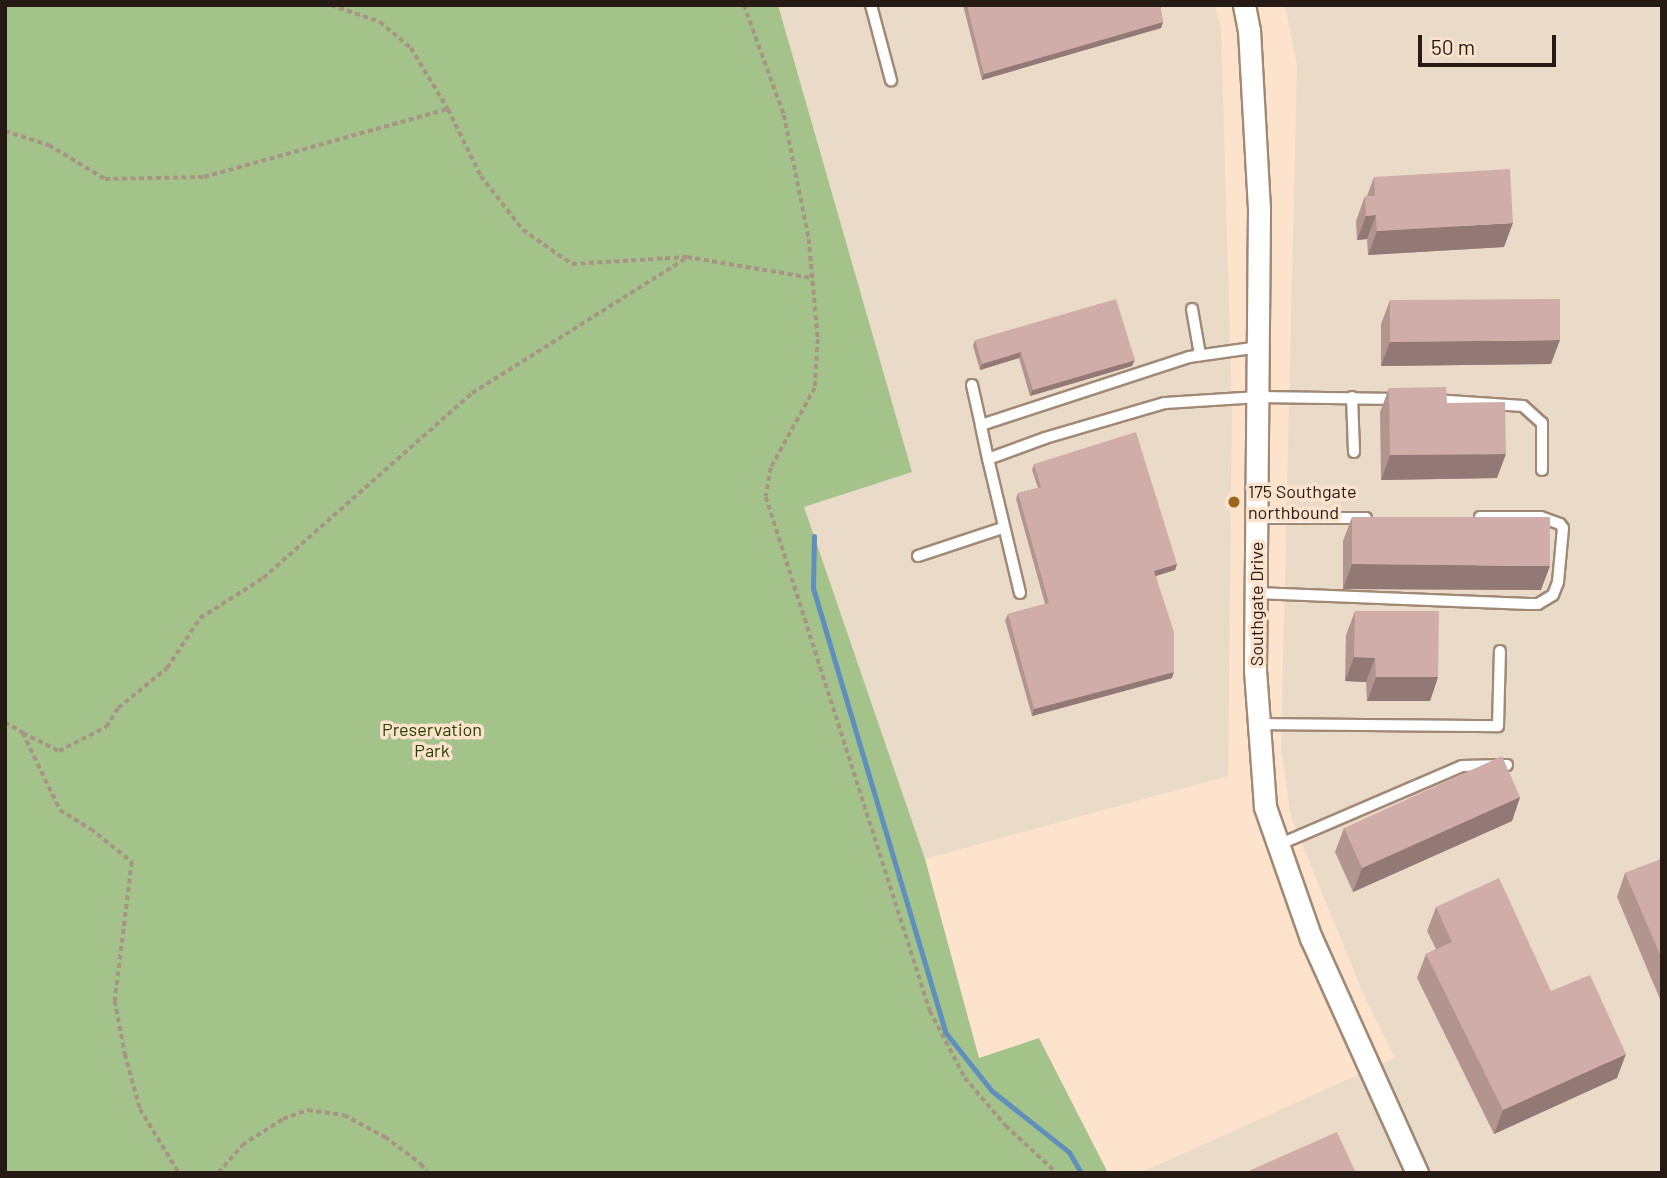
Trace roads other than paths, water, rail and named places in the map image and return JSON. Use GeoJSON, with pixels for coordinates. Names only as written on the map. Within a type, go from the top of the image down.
{"type":"FeatureCollection","features":[{"type":"Feature","properties":{"kind":"street","name":"Southgate Drive"},"geometry":{"type":"LineString","coordinates":[[1244,5],[1249,30],[1259,210],[1255,670],[1265,807],[1311,938],[1418,1173]]}},
{"type":"Feature","properties":{"kind":"lane"},"geometry":{"type":"LineString","coordinates":[[871,5],[891,80]]}},
{"type":"Feature","properties":{"kind":"lane"},"geometry":{"type":"LineString","coordinates":[[1192,309],[1200,355]]}},
{"type":"Feature","properties":{"kind":"lane"},"geometry":{"type":"LineString","coordinates":[[981,425],[1200,355],[1259,347]]}},
{"type":"Feature","properties":{"kind":"lane"},"geometry":{"type":"LineString","coordinates":[[972,386],[1002,528],[1020,593]]}},
{"type":"Feature","properties":{"kind":"lane"},"geometry":{"type":"LineString","coordinates":[[988,459],[1045,438],[1165,402],[1259,397],[1406,399]]}},
{"type":"Feature","properties":{"kind":"lane"},"geometry":{"type":"LineString","coordinates":[[1352,397],[1354,452]]}},
{"type":"Feature","properties":{"kind":"lane"},"geometry":{"type":"LineString","coordinates":[[1420,399],[1523,406],[1542,423],[1542,470]]}},
{"type":"Feature","properties":{"kind":"lane"},"geometry":{"type":"LineString","coordinates":[[1256,518],[1378,517]]}},
{"type":"Feature","properties":{"kind":"lane"},"geometry":{"type":"LineString","coordinates":[[1256,593],[1529,604],[1538,604],[1553,595],[1558,582],[1563,528],[1560,524],[1541,517],[1474,517]]}},
{"type":"Feature","properties":{"kind":"lane"},"geometry":{"type":"LineString","coordinates":[[918,556],[1002,528]]}},
{"type":"Feature","properties":{"kind":"lane"},"geometry":{"type":"LineString","coordinates":[[1259,724],[1498,726],[1500,651]]}},
{"type":"Feature","properties":{"kind":"lane"},"geometry":{"type":"LineString","coordinates":[[1278,845],[1462,766],[1507,765]]}},
{"type":"Feature","properties":{"kind":"waterway"},"geometry":{"type":"LineString","coordinates":[[814,536],[813,588],[945,1032],[992,1091],[1069,1152],[1081,1173]]}},
{"type":"Feature","properties":{"kind":"place","name":"175 Southgate northbound"},"geometry":{"type":"Point","coordinates":[1234,502]}},
{"type":"Feature","properties":{"kind":"park label","name":"Preservation Park"},"geometry":{"type":"Point","coordinates":[432,740]}}]}
